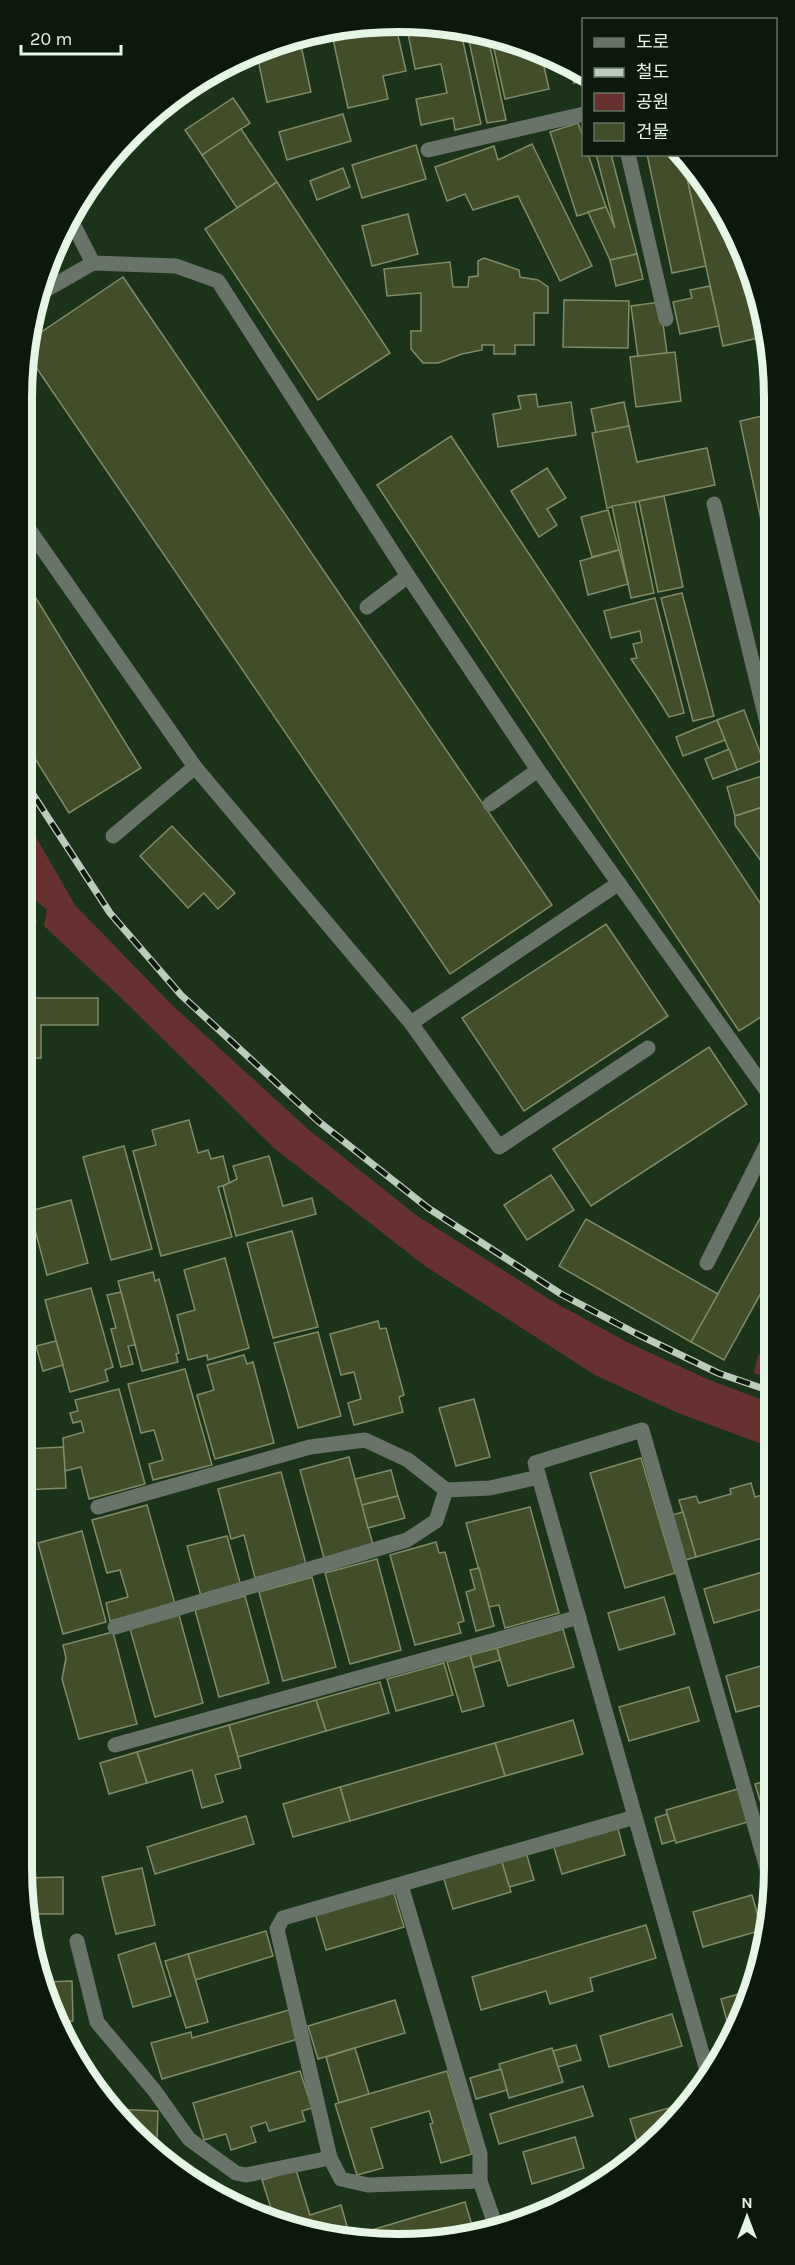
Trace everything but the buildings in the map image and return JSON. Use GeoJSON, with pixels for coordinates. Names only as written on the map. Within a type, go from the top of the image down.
{"type":"FeatureCollection","features":[{"type":"Feature","properties":{"kind":"street"},"geometry":{"type":"LineString","coordinates":[[428,150],[582,114]]}},
{"type":"Feature","properties":{"kind":"street"},"geometry":{"type":"LineString","coordinates":[[628,156],[666,319]]}},
{"type":"Feature","properties":{"kind":"street"},"geometry":{"type":"LineString","coordinates":[[74,226],[93,263]]}},
{"type":"Feature","properties":{"kind":"street"},"geometry":{"type":"LineString","coordinates":[[48,288],[93,263],[176,266],[218,281],[408,576],[538,770],[764,1087]]}},
{"type":"Feature","properties":{"kind":"street"},"geometry":{"type":"LineString","coordinates":[[714,504],[764,710]]}},
{"type":"Feature","properties":{"kind":"street"},"geometry":{"type":"LineString","coordinates":[[32,534],[195,767],[411,1023],[499,1147],[648,1048]]}},
{"type":"Feature","properties":{"kind":"street"},"geometry":{"type":"LineString","coordinates":[[367,607],[408,576]]}},
{"type":"Feature","properties":{"kind":"street"},"geometry":{"type":"LineString","coordinates":[[112,836],[195,767]]}},
{"type":"Feature","properties":{"kind":"street"},"geometry":{"type":"LineString","coordinates":[[490,804],[538,770]]}},
{"type":"Feature","properties":{"kind":"street"},"geometry":{"type":"LineString","coordinates":[[411,1023],[619,883]]}},
{"type":"Feature","properties":{"kind":"street"},"geometry":{"type":"LineString","coordinates":[[707,1263],[764,1150]]}},
{"type":"Feature","properties":{"kind":"street"},"geometry":{"type":"LineString","coordinates":[[706,2064],[535,1462],[642,1430],[764,1858]]}},
{"type":"Feature","properties":{"kind":"street"},"geometry":{"type":"LineString","coordinates":[[98,1507],[310,1447],[365,1440],[408,1460],[446,1490],[490,1488],[539,1476]]}},
{"type":"Feature","properties":{"kind":"street"},"geometry":{"type":"LineString","coordinates":[[115,1627],[407,1540],[436,1521],[446,1490]]}},
{"type":"Feature","properties":{"kind":"street"},"geometry":{"type":"LineString","coordinates":[[115,1745],[579,1617]]}},
{"type":"Feature","properties":{"kind":"street"},"geometry":{"type":"LineString","coordinates":[[480,2181],[368,2186],[341,2179],[330,2158],[277,1929],[283,1918],[304,1910],[401,1885],[635,1817]]}},
{"type":"Feature","properties":{"kind":"street"},"geometry":{"type":"LineString","coordinates":[[401,1885],[480,2154],[480,2181],[494,2220]]}},
{"type":"Feature","properties":{"kind":"street"},"geometry":{"type":"LineString","coordinates":[[77,1941],[97,2022],[154,2090],[189,2139],[237,2173],[246,2175],[330,2158]]}},
{"type":"Feature","properties":{"kind":"green space"},"geometry":{"type":"Polygon","coordinates":[[[32,830],[75,905],[171,1004],[308,1129],[416,1215],[552,1301],[629,1343],[707,1379],[764,1401],[764,1445],[678,1413],[595,1375],[425,1266],[274,1148],[44,926],[47,910],[32,897],[32,830]]]}},
{"type":"Feature","properties":{"kind":"green space"},"geometry":{"type":"Polygon","coordinates":[[[764,1351],[764,1376],[754,1373],[758,1355],[764,1351]]]}},
{"type":"Feature","properties":{"kind":"railway"},"geometry":{"type":"LineString","coordinates":[[32,793],[110,913],[181,995],[318,1121],[428,1208],[561,1294],[718,1373],[764,1389]]}}]}
